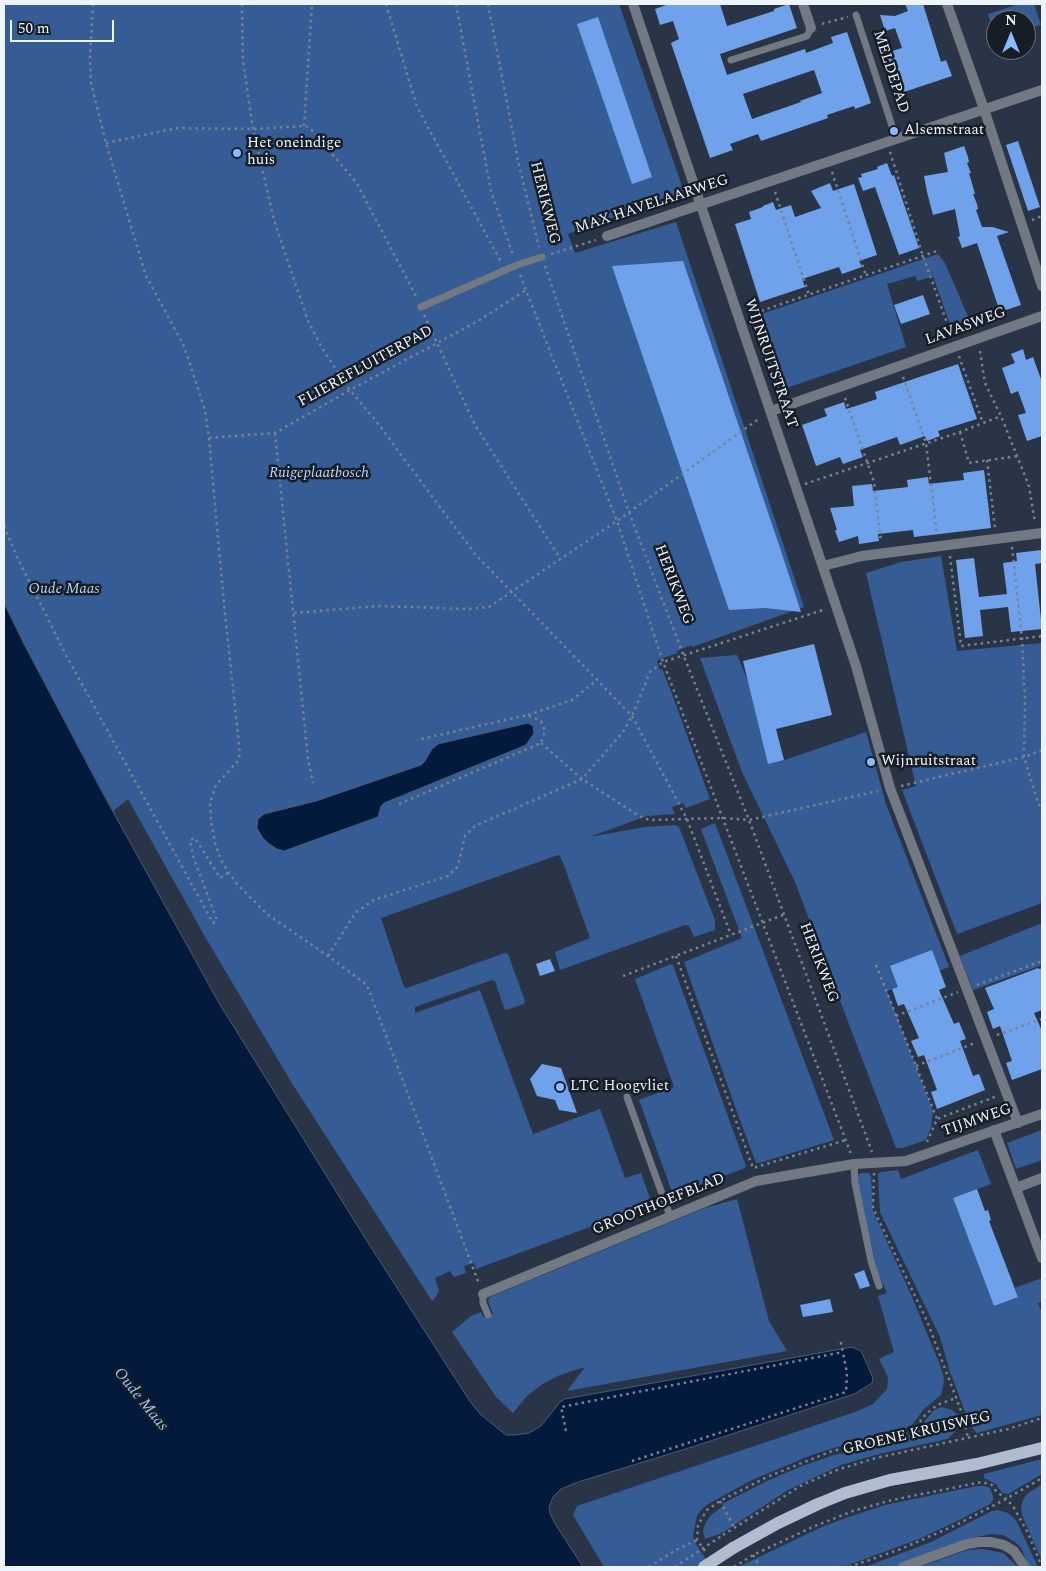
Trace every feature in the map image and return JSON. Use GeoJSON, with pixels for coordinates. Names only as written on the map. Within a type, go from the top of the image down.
{"type":"FeatureCollection","features":[{"type":"Feature","properties":{"kind":"main road"},"geometry":{"type":"LineString","coordinates":[[704,1567],[732,1548],[778,1523],[845,1493],[890,1480],[977,1464],[1042,1448]]}},
{"type":"Feature","properties":{"kind":"street","name":"WIJNRUITSTRAAT"},"geometry":{"type":"LineString","coordinates":[[632,4],[856,666],[890,788],[1018,1123]]}},
{"type":"Feature","properties":{"kind":"street"},"geometry":{"type":"LineString","coordinates":[[803,4],[811,28]]}},
{"type":"Feature","properties":{"kind":"street"},"geometry":{"type":"LineString","coordinates":[[947,4],[984,109],[1042,286]]}},
{"type":"Feature","properties":{"kind":"street","name":"MAX HAVELAARWEG"},"geometry":{"type":"LineString","coordinates":[[607,236],[1042,90]]}},
{"type":"Feature","properties":{"kind":"street","name":"LAVASWEG"},"geometry":{"type":"LineString","coordinates":[[771,411],[1042,316]]}},
{"type":"Feature","properties":{"kind":"street"},"geometry":{"type":"LineString","coordinates":[[823,566],[862,556],[1039,534]]}},
{"type":"Feature","properties":{"kind":"street","name":"TIJMWEG"},"geometry":{"type":"LineString","coordinates":[[874,1163],[906,1161],[1042,1114]]}},
{"type":"Feature","properties":{"kind":"street"},"geometry":{"type":"LineString","coordinates":[[994,1130],[1042,1258]]}},
{"type":"Feature","properties":{"kind":"street","name":"GROOTHOEFBLAD"},"geometry":{"type":"LineString","coordinates":[[483,1294],[756,1182],[854,1164],[874,1163]]}},
{"type":"Feature","properties":{"kind":"street"},"geometry":{"type":"LineString","coordinates":[[1016,1188],[1042,1178]]}},
{"type":"Feature","properties":{"kind":"street"},"geometry":{"type":"LineString","coordinates":[[903,1567],[967,1544],[992,1542],[1004,1545],[1014,1551],[1025,1567]]}},
{"type":"Feature","properties":{"kind":"lane","name":"MELDEPAD"},"geometry":{"type":"LineString","coordinates":[[856,15],[892,140]]}},
{"type":"Feature","properties":{"kind":"lane"},"geometry":{"type":"LineString","coordinates":[[731,60],[807,36],[811,28]]}},
{"type":"Feature","properties":{"kind":"lane","name":"FLIEREFLUITERPAD"},"geometry":{"type":"LineString","coordinates":[[421,307],[517,265],[542,257]]}},
{"type":"Feature","properties":{"kind":"lane"},"geometry":{"type":"LineString","coordinates":[[627,1097],[670,1216]]}},
{"type":"Feature","properties":{"kind":"lane"},"geometry":{"type":"LineString","coordinates":[[854,1164],[855,1183],[871,1261],[879,1286]]}},
{"type":"Feature","properties":{"kind":"lane","name":"GROOTHOEFBLAD"},"geometry":{"type":"LineString","coordinates":[[483,1294],[483,1303],[488,1315]]}},
{"type":"Feature","properties":{"kind":"path"},"geometry":{"type":"LineString","coordinates":[[93,4],[90,83],[106,143],[146,276],[182,344],[205,410],[240,754],[237,762],[216,785],[210,803],[212,832],[221,860],[229,873],[267,914],[367,985],[476,1275]]}},
{"type":"Feature","properties":{"kind":"path"},"geometry":{"type":"LineString","coordinates":[[242,4],[243,61],[253,130],[274,220],[308,320],[322,348],[350,390],[376,421],[475,554],[632,716],[687,819],[731,935]]}},
{"type":"Feature","properties":{"kind":"path"},"geometry":{"type":"LineString","coordinates":[[304,126],[312,4]]}},
{"type":"Feature","properties":{"kind":"path"},"geometry":{"type":"LineString","coordinates":[[386,4],[417,107],[506,270]]}},
{"type":"Feature","properties":{"kind":"path"},"geometry":{"type":"LineString","coordinates":[[456,4],[491,191],[526,290],[617,521],[662,662],[846,1140],[753,1168],[676,956]]}},
{"type":"Feature","properties":{"kind":"path","name":"HERIKWEG"},"geometry":{"type":"LineString","coordinates":[[488,4],[519,164],[542,257],[629,512],[749,820],[783,915],[872,1148],[874,1163],[873,1208],[927,1321],[963,1416],[968,1438]]}},
{"type":"Feature","properties":{"kind":"path"},"geometry":{"type":"LineString","coordinates":[[811,28],[856,15]]}},
{"type":"Feature","properties":{"kind":"path"},"geometry":{"type":"LineString","coordinates":[[106,143],[178,128],[253,130],[309,127],[356,182],[421,307],[475,425],[560,558]]}},
{"type":"Feature","properties":{"kind":"path"},"geometry":{"type":"LineString","coordinates":[[892,140],[923,256]]}},
{"type":"Feature","properties":{"kind":"path"},"geometry":{"type":"LineString","coordinates":[[829,162],[866,276]]}},
{"type":"Feature","properties":{"kind":"path"},"geometry":{"type":"LineString","coordinates":[[772,181],[809,295]]}},
{"type":"Feature","properties":{"kind":"path","name":"MAX HAVELAARWEG"},"geometry":{"type":"LineString","coordinates":[[542,257],[607,236]]}},
{"type":"Feature","properties":{"kind":"path"},"geometry":{"type":"LineString","coordinates":[[738,318],[940,250]]}},
{"type":"Feature","properties":{"kind":"path","name":"FLIEREFLUITERPAD"},"geometry":{"type":"LineString","coordinates":[[209,438],[275,433],[478,320],[526,290]]}},
{"type":"Feature","properties":{"kind":"path"},"geometry":{"type":"LineString","coordinates":[[978,339],[985,383],[1030,486],[1039,534]]}},
{"type":"Feature","properties":{"kind":"path"},"geometry":{"type":"LineString","coordinates":[[900,367],[926,444],[962,646],[1042,636]]}},
{"type":"Feature","properties":{"kind":"path"},"geometry":{"type":"LineString","coordinates":[[841,387],[874,482],[883,553]]}},
{"type":"Feature","properties":{"kind":"path"},"geometry":{"type":"LineString","coordinates":[[797,487],[926,444],[1001,416]]}},
{"type":"Feature","properties":{"kind":"path"},"geometry":{"type":"LineString","coordinates":[[294,613],[378,606],[468,609],[489,607],[617,521],[749,426]]}},
{"type":"Feature","properties":{"kind":"path"},"geometry":{"type":"LineString","coordinates":[[960,432],[969,463],[1018,456]]}},
{"type":"Feature","properties":{"kind":"path"},"geometry":{"type":"LineString","coordinates":[[275,433],[308,759],[313,783]]}},
{"type":"Feature","properties":{"kind":"path"},"geometry":{"type":"LineString","coordinates":[[987,460],[996,539]]}},
{"type":"Feature","properties":{"kind":"path"},"geometry":{"type":"LineString","coordinates":[[4,526],[16,557],[62,647],[212,923],[217,920],[193,856],[190,840],[194,838],[220,878],[229,873]]}},
{"type":"Feature","properties":{"kind":"path"},"geometry":{"type":"LineString","coordinates":[[1011,537],[1022,639],[1025,700],[1024,757],[1038,803],[1042,809]]}},
{"type":"Feature","properties":{"kind":"path"},"geometry":{"type":"LineString","coordinates":[[328,956],[355,913],[374,900],[448,876],[458,866],[465,836],[475,826],[582,779],[623,732],[632,716],[650,672],[662,662],[836,606]]}},
{"type":"Feature","properties":{"kind":"path"},"geometry":{"type":"LineString","coordinates":[[418,740],[527,715],[572,700],[597,680]]}},
{"type":"Feature","properties":{"kind":"path"},"geometry":{"type":"LineString","coordinates":[[399,804],[541,743],[545,731],[541,721],[527,715]]}},
{"type":"Feature","properties":{"kind":"path"},"geometry":{"type":"LineString","coordinates":[[541,743],[582,779],[639,816],[650,820],[723,818],[749,820],[1024,757],[1042,750]]}},
{"type":"Feature","properties":{"kind":"path"},"geometry":{"type":"LineString","coordinates":[[623,976],[783,915]]}},
{"type":"Feature","properties":{"kind":"path"},"geometry":{"type":"LineString","coordinates":[[896,1016],[1042,961]]}},
{"type":"Feature","properties":{"kind":"path"},"geometry":{"type":"LineString","coordinates":[[876,965],[937,1119]]}},
{"type":"Feature","properties":{"kind":"path","name":"TIJMWEG"},"geometry":{"type":"LineString","coordinates":[[921,1156],[937,1119],[1006,1093]]}},
{"type":"Feature","properties":{"kind":"path"},"geometry":{"type":"LineString","coordinates":[[632,1461],[846,1392],[847,1373],[840,1338]]}},
{"type":"Feature","properties":{"kind":"path"},"geometry":{"type":"LineString","coordinates":[[566,1431],[561,1407],[842,1352]]}},
{"type":"Feature","properties":{"kind":"path","name":"GROENE KRUISWEG"},"geometry":{"type":"LineString","coordinates":[[697,1540],[698,1525],[706,1510],[720,1502],[767,1477],[832,1451],[898,1438],[914,1429],[926,1414],[937,1405],[956,1398]]}},
{"type":"Feature","properties":{"kind":"path","name":"GROENE KRUISWEG"},"geometry":{"type":"LineString","coordinates":[[675,1567],[734,1527],[802,1485],[836,1470],[876,1458],[1008,1429],[1042,1418]]}},
{"type":"Feature","properties":{"kind":"path"},"geometry":{"type":"LineString","coordinates":[[849,1567],[901,1549],[956,1524],[1006,1499],[1042,1478]]}},
{"type":"Feature","properties":{"kind":"path"},"geometry":{"type":"LineString","coordinates":[[734,1567],[753,1555],[815,1526],[853,1511],[892,1500],[982,1482],[992,1485],[1013,1506],[1028,1533],[1042,1567]]}},
{"type":"Feature","properties":{"kind":"path"},"geometry":{"type":"LineString","coordinates":[[720,1502],[734,1527]]}},
{"type":"Feature","properties":{"kind":"path"},"geometry":{"type":"LineString","coordinates":[[649,1567],[676,1550],[697,1540],[702,1546]]}},
{"type":"Feature","properties":{"kind":"path"},"geometry":{"type":"LineString","coordinates":[[753,1555],[760,1567]]}},
{"type":"Feature","properties":{"kind":"green space","name":"Ruigeplaatbosch"},"geometry":{"type":"Polygon","coordinates":[[[4,4],[619,4],[684,192],[568,234],[575,253],[676,222],[804,607],[692,647],[691,645],[658,660],[657,662],[660,670],[662,669],[672,694],[710,799],[686,808],[683,803],[672,807],[675,814],[647,816],[589,837],[645,827],[675,825],[679,827],[715,920],[715,930],[694,937],[689,926],[685,925],[560,970],[555,952],[590,938],[565,868],[558,855],[381,918],[404,987],[407,988],[505,953],[508,954],[525,1001],[524,1004],[506,1010],[495,981],[492,980],[415,1007],[415,1013],[480,990],[533,1134],[600,1109],[625,1178],[641,1173],[652,1204],[476,1269],[474,1263],[464,1266],[466,1273],[454,1277],[450,1271],[435,1278],[439,1291],[432,1301],[293,1085],[204,935],[128,799],[113,811],[4,603],[4,4]]]}},
{"type":"Feature","properties":{"kind":"green space"},"geometry":{"type":"Polygon","coordinates":[[[1019,4],[1034,4],[1036,10],[1000,10],[1019,4]]]}},
{"type":"Feature","properties":{"kind":"green space"},"geometry":{"type":"Polygon","coordinates":[[[1036,10],[1041,25],[1036,26],[1036,10]]]}},
{"type":"Feature","properties":{"kind":"green space"},"geometry":{"type":"Polygon","coordinates":[[[938,254],[945,263],[969,319],[951,327],[933,276],[918,281],[915,276],[887,284],[906,347],[775,392],[750,318],[938,254]]]}},
{"type":"Feature","properties":{"kind":"green space"},"geometry":{"type":"Polygon","coordinates":[[[941,556],[957,651],[1042,643],[1042,903],[957,934],[902,790],[916,786],[866,573],[901,562],[941,556]]]}},
{"type":"Feature","properties":{"kind":"green space"},"geometry":{"type":"Polygon","coordinates":[[[737,655],[782,761],[866,732],[886,804],[949,967],[887,991],[933,1111],[931,1127],[926,1140],[902,1148],[896,1148],[795,882],[742,772],[700,658],[737,655]]]}},
{"type":"Feature","properties":{"kind":"green space"},"geometry":{"type":"Polygon","coordinates":[[[715,823],[834,1140],[759,1163],[756,1163],[738,1115],[684,962],[742,938],[701,829],[715,823]]]}},
{"type":"Feature","properties":{"kind":"green space"},"geometry":{"type":"Polygon","coordinates":[[[1042,923],[1042,965],[973,990],[960,956],[1042,923]]]}},
{"type":"Feature","properties":{"kind":"green space"},"geometry":{"type":"Polygon","coordinates":[[[671,964],[673,965],[746,1166],[673,1195],[639,1100],[674,1087],[635,979],[671,964]]]}},
{"type":"Feature","properties":{"kind":"green space"},"geometry":{"type":"Polygon","coordinates":[[[1042,1130],[1042,1160],[1016,1169],[1007,1143],[1042,1130]]]}},
{"type":"Feature","properties":{"kind":"green space"},"geometry":{"type":"Polygon","coordinates":[[[978,1150],[991,1184],[953,1198],[994,1306],[1018,1296],[1015,1288],[1042,1278],[1042,1302],[1038,1303],[1042,1313],[1042,1415],[977,1433],[971,1427],[950,1372],[940,1337],[880,1212],[878,1174],[898,1170],[901,1179],[978,1150]]]}},
{"type":"Feature","properties":{"kind":"green space"},"geometry":{"type":"Polygon","coordinates":[[[860,1173],[869,1173],[871,1176],[873,1211],[940,1365],[944,1378],[941,1395],[924,1409],[912,1425],[901,1431],[809,1456],[752,1480],[708,1504],[697,1516],[693,1535],[696,1544],[711,1567],[604,1567],[573,1515],[577,1506],[858,1411],[873,1404],[887,1389],[888,1377],[879,1359],[894,1352],[878,1296],[887,1293],[878,1273],[867,1228],[858,1183],[860,1173]]]}},
{"type":"Feature","properties":{"kind":"green space"},"geometry":{"type":"Polygon","coordinates":[[[737,1199],[769,1321],[787,1351],[567,1391],[585,1367],[560,1375],[544,1383],[527,1396],[513,1413],[496,1397],[452,1332],[471,1316],[481,1312],[483,1317],[493,1314],[488,1301],[490,1297],[705,1208],[737,1199]]]}},
{"type":"Feature","properties":{"kind":"green space"},"geometry":{"type":"Polygon","coordinates":[[[942,1407],[952,1410],[957,1414],[959,1420],[954,1433],[947,1439],[879,1454],[841,1465],[788,1490],[722,1533],[705,1539],[703,1531],[705,1524],[710,1516],[723,1506],[722,1504],[802,1466],[834,1455],[898,1441],[918,1429],[934,1410],[942,1407]]]}},
{"type":"Feature","properties":{"kind":"green space"},"geometry":{"type":"Polygon","coordinates":[[[1042,1459],[1042,1474],[1008,1494],[1002,1493],[996,1484],[984,1478],[984,1474],[1042,1459]]]}},
{"type":"Feature","properties":{"kind":"green space"},"geometry":{"type":"Polygon","coordinates":[[[1042,1484],[1042,1561],[1022,1515],[1021,1508],[1027,1494],[1042,1484]]]}},
{"type":"Feature","properties":{"kind":"green space"},"geometry":{"type":"Polygon","coordinates":[[[977,1486],[990,1488],[993,1500],[990,1504],[919,1539],[843,1567],[738,1567],[843,1519],[885,1505],[977,1486]]]}},
{"type":"Feature","properties":{"kind":"green space"},"geometry":{"type":"Polygon","coordinates":[[[998,1510],[1008,1513],[1016,1520],[1038,1567],[1029,1567],[1021,1548],[1015,1542],[1003,1535],[991,1534],[972,1538],[895,1567],[865,1567],[931,1542],[992,1511],[998,1510]]]}},
{"type":"Feature","properties":{"kind":"green space"},"geometry":{"type":"Polygon","coordinates":[[[982,1549],[1003,1553],[1018,1567],[919,1567],[968,1550],[982,1549]]]}},
{"type":"Feature","properties":{"kind":"water","name":"Oude Maas"},"geometry":{"type":"Polygon","coordinates":[[[4,603],[101,790],[219,1003],[365,1238],[469,1400],[480,1414],[506,1435],[529,1433],[541,1426],[560,1402],[565,1399],[852,1347],[861,1351],[873,1378],[872,1383],[854,1394],[561,1489],[553,1497],[549,1507],[550,1513],[583,1567],[4,1567],[4,603]]]}},
{"type":"Feature","properties":{"kind":"water"},"geometry":{"type":"Polygon","coordinates":[[[528,723],[533,726],[534,733],[526,745],[384,803],[381,806],[378,817],[284,851],[268,843],[257,828],[258,819],[264,814],[316,801],[421,765],[432,749],[438,744],[528,723]]]}},
{"type":"Feature","properties":{"kind":"building"},"geometry":{"type":"Polygon","coordinates":[[[669,4],[720,4],[727,26],[774,11],[774,9],[789,4],[797,28],[720,54],[727,75],[805,49],[806,53],[833,43],[831,37],[847,32],[871,103],[855,109],[854,106],[827,115],[828,118],[761,141],[758,134],[730,144],[733,150],[710,158],[671,43],[679,39],[673,21],[660,25],[655,9],[669,4]],[[814,70],[743,94],[752,119],[822,93],[814,70]]]}},
{"type":"Feature","properties":{"kind":"building"},"geometry":{"type":"Polygon","coordinates":[[[905,4],[923,4],[941,62],[946,60],[952,76],[904,92],[894,62],[889,63],[886,53],[902,48],[895,28],[885,31],[880,15],[895,16],[908,11],[905,4]]]}},
{"type":"Feature","properties":{"kind":"building"},"geometry":{"type":"Polygon","coordinates":[[[598,17],[652,177],[632,184],[577,24],[598,17]]]}},
{"type":"Feature","properties":{"kind":"building"},"geometry":{"type":"Polygon","coordinates":[[[1018,141],[1040,207],[1028,211],[1006,145],[1018,141]]]}},
{"type":"Feature","properties":{"kind":"building"},"geometry":{"type":"Polygon","coordinates":[[[964,146],[975,194],[973,194],[978,209],[976,210],[982,227],[992,227],[1009,232],[997,236],[1021,305],[1000,312],[977,243],[962,248],[958,237],[960,236],[955,209],[933,215],[927,192],[924,176],[948,172],[944,153],[964,146]]]}},
{"type":"Feature","properties":{"kind":"building"},"geometry":{"type":"Polygon","coordinates":[[[887,163],[892,176],[894,175],[919,248],[899,255],[875,187],[863,191],[858,178],[862,177],[861,174],[878,169],[877,167],[887,163]]]}},
{"type":"Feature","properties":{"kind":"building"},"geometry":{"type":"Polygon","coordinates":[[[830,183],[833,191],[854,184],[877,255],[859,261],[862,267],[842,274],[839,267],[802,279],[805,287],[760,302],[735,224],[751,219],[749,212],[773,202],[776,210],[791,205],[795,217],[821,208],[811,191],[830,183]]]}},
{"type":"Feature","properties":{"kind":"building"},"geometry":{"type":"Polygon","coordinates":[[[683,261],[801,612],[765,608],[729,610],[612,266],[683,261]]]}},
{"type":"Feature","properties":{"kind":"building"},"geometry":{"type":"Polygon","coordinates":[[[923,295],[930,314],[901,324],[894,305],[923,295]]]}},
{"type":"Feature","properties":{"kind":"building"},"geometry":{"type":"Polygon","coordinates":[[[1023,349],[1026,360],[1033,357],[1042,382],[1042,436],[1027,441],[1018,415],[1026,413],[1018,391],[1011,394],[1002,368],[1015,363],[1011,354],[1023,349]]]}},
{"type":"Feature","properties":{"kind":"building"},"geometry":{"type":"Polygon","coordinates":[[[958,364],[977,419],[938,431],[940,436],[927,441],[925,436],[900,445],[897,437],[860,450],[863,457],[843,464],[840,457],[816,466],[802,425],[827,416],[824,409],[844,402],[846,409],[877,399],[875,392],[958,364]]]}},
{"type":"Feature","properties":{"kind":"building"},"geometry":{"type":"Polygon","coordinates":[[[984,470],[991,528],[914,537],[913,530],[878,534],[879,541],[859,544],[858,536],[839,542],[830,508],[854,506],[852,486],[872,484],[873,491],[908,487],[907,480],[928,477],[929,484],[964,480],[963,473],[984,470]]]}},
{"type":"Feature","properties":{"kind":"building"},"geometry":{"type":"Polygon","coordinates":[[[1041,550],[1042,563],[1035,564],[1042,629],[1011,632],[1008,607],[980,610],[983,636],[965,638],[956,560],[974,558],[979,597],[1007,594],[1003,563],[1017,561],[1016,553],[1041,550]]]}},
{"type":"Feature","properties":{"kind":"building"},"geometry":{"type":"Polygon","coordinates":[[[814,644],[832,715],[776,729],[784,760],[768,764],[743,661],[814,644]]]}},
{"type":"Feature","properties":{"kind":"building"},"geometry":{"type":"Polygon","coordinates":[[[932,950],[946,987],[939,990],[954,1024],[959,1022],[966,1039],[960,1041],[973,1076],[979,1074],[985,1090],[937,1109],[931,1092],[937,1090],[924,1055],[918,1057],[911,1041],[919,1038],[904,1004],[898,1006],[892,989],[898,987],[890,966],[932,950]]]}},
{"type":"Feature","properties":{"kind":"building"},"geometry":{"type":"Polygon","coordinates":[[[550,959],[555,971],[540,976],[536,964],[550,959]]]}},
{"type":"Feature","properties":{"kind":"building"},"geometry":{"type":"Polygon","coordinates":[[[1042,968],[1042,1010],[1034,1013],[1042,1031],[1042,1069],[1012,1080],[1006,1063],[1012,1061],[1000,1026],[993,1029],[987,1012],[994,1009],[985,988],[1042,968]]]}},
{"type":"Feature","properties":{"kind":"building"},"geometry":{"type":"Polygon","coordinates":[[[542,1064],[561,1068],[577,1113],[559,1110],[555,1100],[537,1096],[530,1079],[542,1064]]]}},
{"type":"Feature","properties":{"kind":"building"},"geometry":{"type":"Polygon","coordinates":[[[977,1189],[985,1211],[988,1210],[991,1220],[989,1221],[1018,1297],[994,1306],[953,1198],[977,1189]]]}},
{"type":"Feature","properties":{"kind":"building"},"geometry":{"type":"Polygon","coordinates":[[[864,1270],[870,1286],[860,1289],[854,1274],[864,1270]]]}},
{"type":"Feature","properties":{"kind":"building"},"geometry":{"type":"Polygon","coordinates":[[[830,1299],[833,1312],[803,1317],[800,1305],[830,1299]]]}},
{"type":"Feature","properties":{"kind":"place","name":"Alsemstraat"},"geometry":{"type":"Point","coordinates":[894,131]}},
{"type":"Feature","properties":{"kind":"place","name":"Het oneindige huis"},"geometry":{"type":"Point","coordinates":[237,153]}},
{"type":"Feature","properties":{"kind":"place","name":"Wijnruitstraat"},"geometry":{"type":"Point","coordinates":[871,762]}},
{"type":"Feature","properties":{"kind":"place","name":"LTC Hoogvliet"},"geometry":{"type":"Point","coordinates":[560,1087]}}]}
